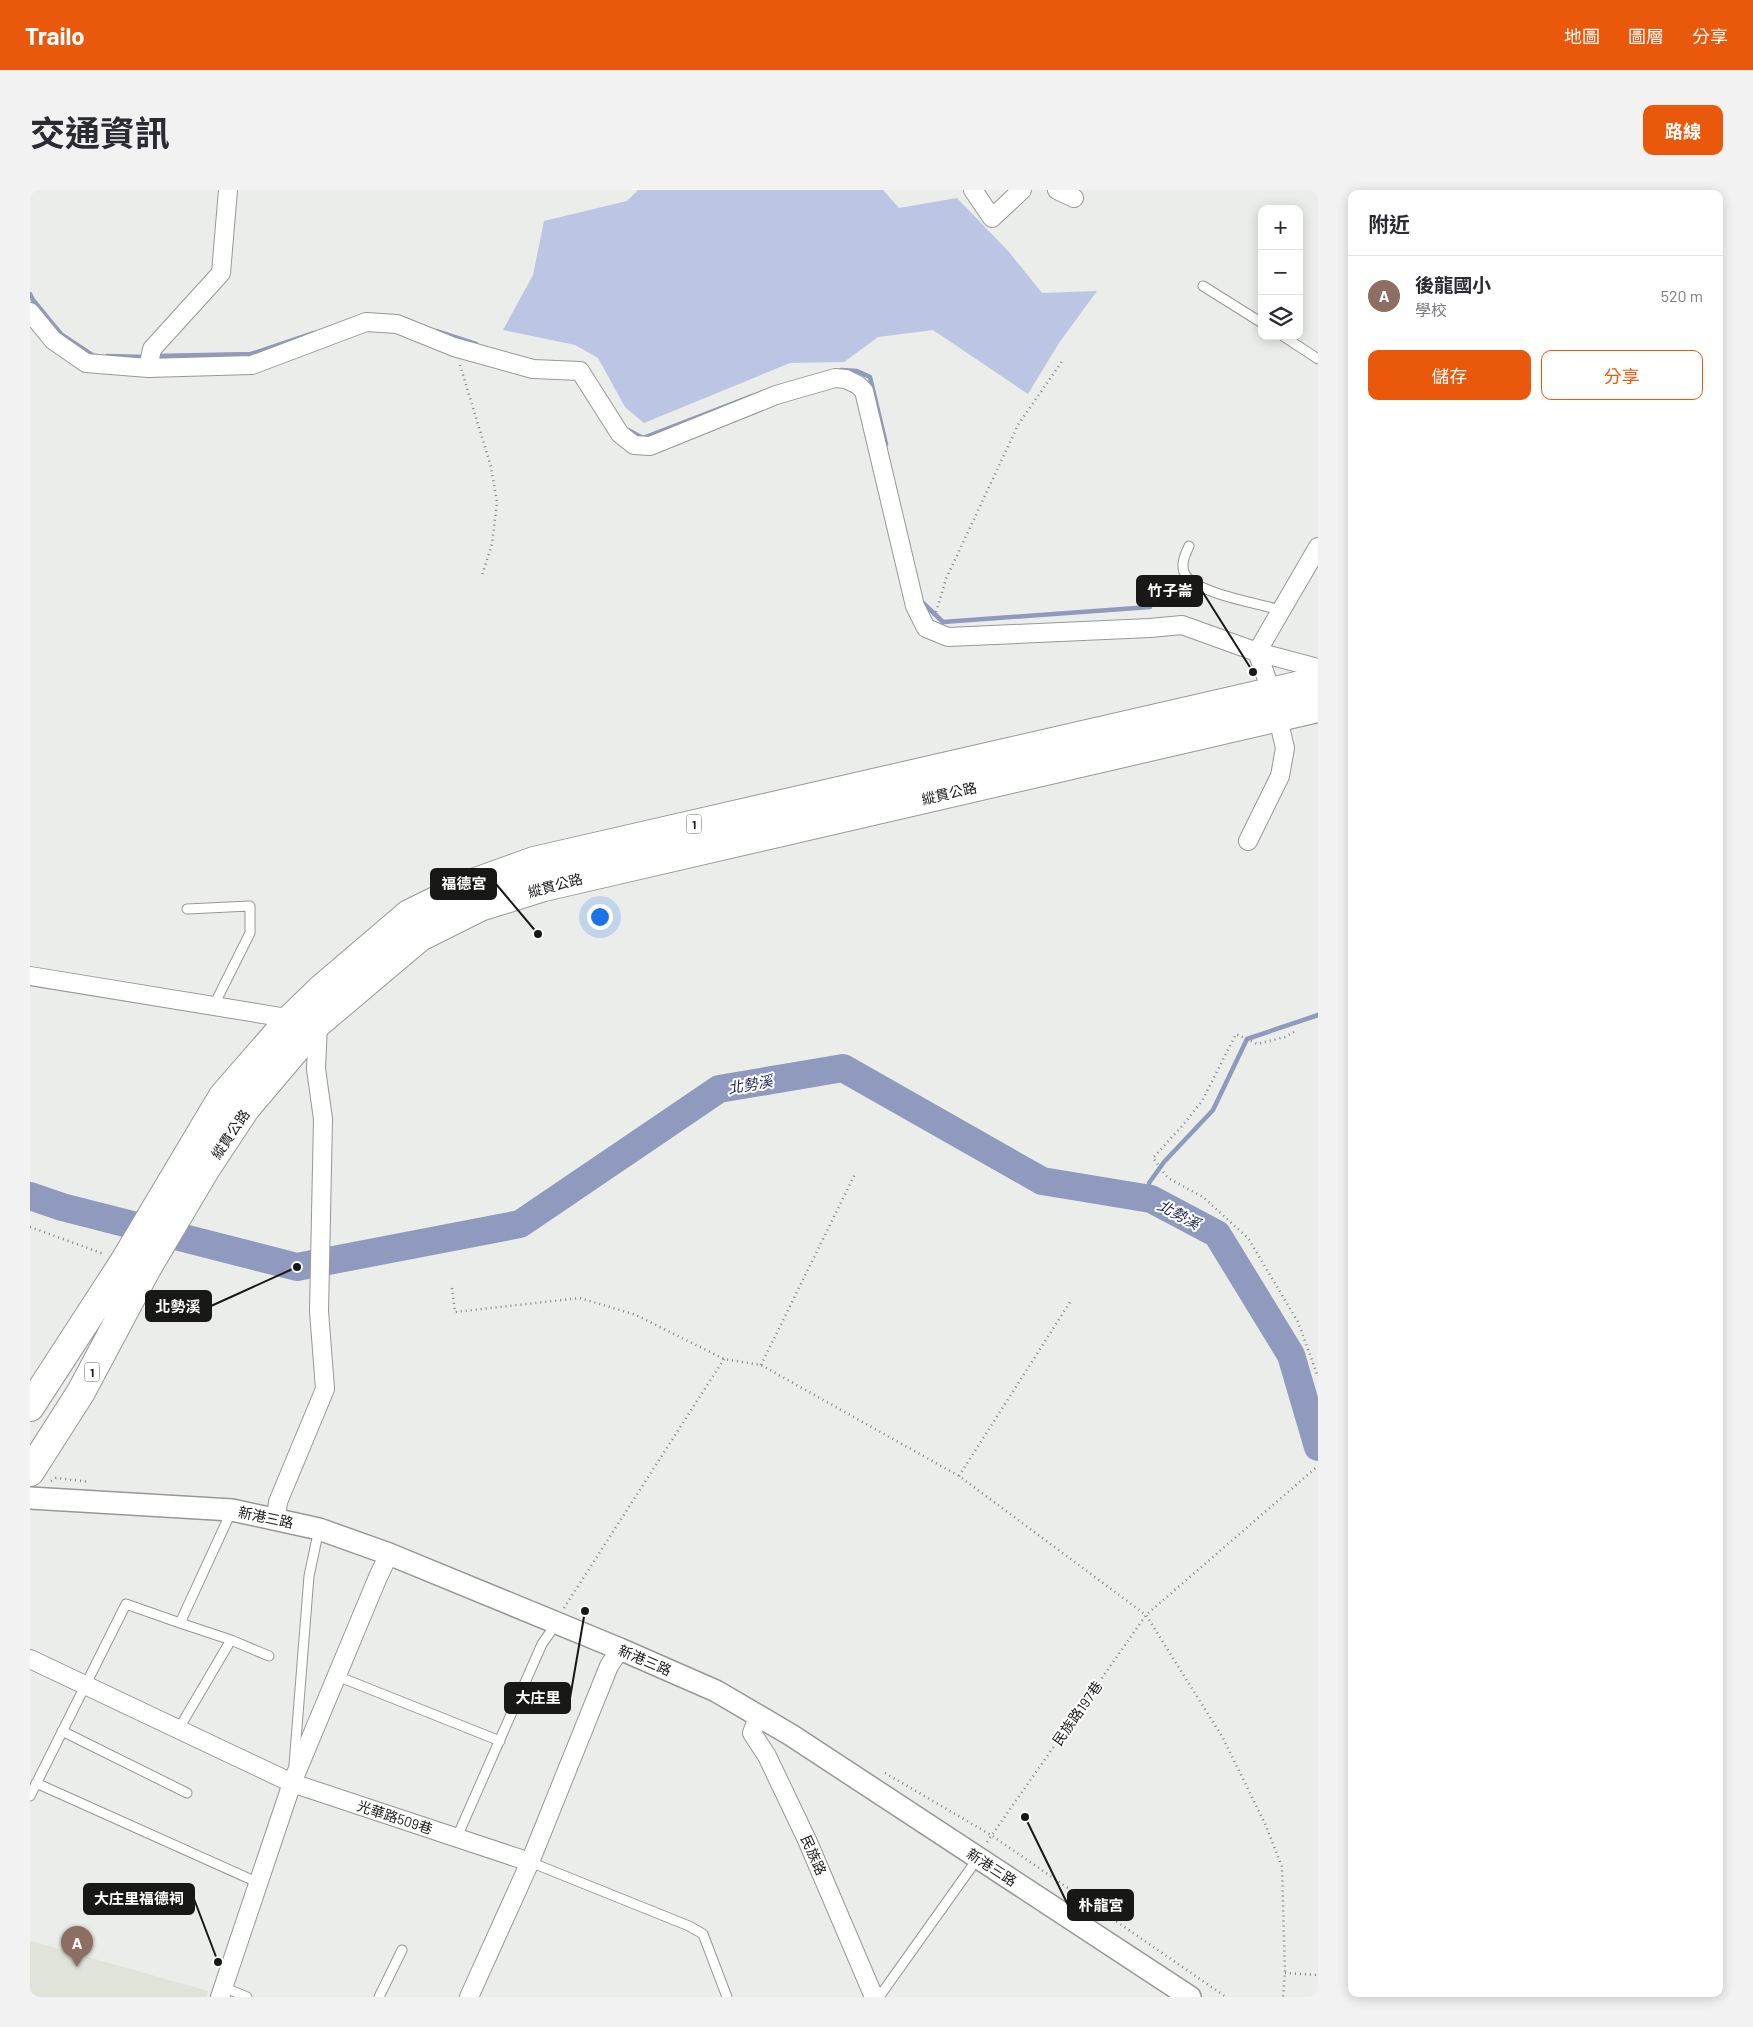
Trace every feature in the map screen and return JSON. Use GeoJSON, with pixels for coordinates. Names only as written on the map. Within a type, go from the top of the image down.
{"type":"FeatureCollection","features":[{"type":"Feature","properties":{"kind":"main road","name":"縱貫公路"},"geometry":{"type":"LineString","coordinates":[[194,1167],[318,1023],[420,937],[480,907],[544,886],[1275,705],[1318,681]]}},
{"type":"Feature","properties":{"kind":"main road","name":"縱貫公路"},"geometry":{"type":"LineString","coordinates":[[30,1407],[136,1265],[194,1167],[222,1096],[291,1018],[320,990],[409,914],[470,884],[534,861],[1275,705],[1318,708]]}},
{"type":"Feature","properties":{"kind":"main road","name":"縱貫公路"},"geometry":{"type":"LineString","coordinates":[[30,1472],[81,1392],[136,1265]]}},
{"type":"Feature","properties":{"kind":"street"},"geometry":{"type":"LineString","coordinates":[[148,368],[152,349],[221,273],[228,190]]}},
{"type":"Feature","properties":{"kind":"street"},"geometry":{"type":"LineString","coordinates":[[973,190],[992,218],[1022,190]]}},
{"type":"Feature","properties":{"kind":"street"},"geometry":{"type":"LineString","coordinates":[[1058,190],[1074,198]]}},
{"type":"Feature","properties":{"kind":"street"},"geometry":{"type":"LineString","coordinates":[[30,312],[53,340],[86,363],[148,368],[252,365],[366,322],[396,324],[454,347],[533,369],[580,371],[620,434],[634,445],[650,446],[776,395],[835,378],[846,379],[858,385],[864,391],[915,606],[926,628],[948,637],[1140,629],[1182,625],[1257,652],[1318,668]]}},
{"type":"Feature","properties":{"kind":"street"},"geometry":{"type":"LineString","coordinates":[[1248,841],[1280,776],[1285,748],[1275,705],[1257,652],[1318,547]]}},
{"type":"Feature","properties":{"kind":"street"},"geometry":{"type":"LineString","coordinates":[[30,976],[318,1023],[316,1069],[323,1119],[319,1311],[324,1389],[278,1502],[276,1519]]}},
{"type":"Feature","properties":{"kind":"street","name":"新港三路"},"geometry":{"type":"LineString","coordinates":[[30,1498],[232,1510],[319,1529],[390,1554],[620,1649],[716,1691],[758,1717],[791,1734],[1190,1997]]}},
{"type":"Feature","properties":{"kind":"street"},"geometry":{"type":"LineString","coordinates":[[222,1992],[292,1783],[378,1577],[390,1554]]}},
{"type":"Feature","properties":{"kind":"street"},"geometry":{"type":"LineString","coordinates":[[469,1997],[530,1862],[609,1666],[620,1649]]}},
{"type":"Feature","properties":{"kind":"street","name":"光華路509巷"},"geometry":{"type":"LineString","coordinates":[[30,1659],[292,1783],[530,1862]]}},
{"type":"Feature","properties":{"kind":"street","name":"民族路"},"geometry":{"type":"LineString","coordinates":[[758,1717],[752,1732],[767,1756],[807,1840],[874,1997]]}},
{"type":"Feature","properties":{"kind":"lane"},"geometry":{"type":"LineString","coordinates":[[1203,286],[1258,320]]}},
{"type":"Feature","properties":{"kind":"lane"},"geometry":{"type":"LineString","coordinates":[[1289,340],[1318,359]]}},
{"type":"Feature","properties":{"kind":"lane"},"geometry":{"type":"LineString","coordinates":[[1189,546],[1182,562],[1184,572],[1190,581],[1203,588],[1281,610]]}},
{"type":"Feature","properties":{"kind":"lane"},"geometry":{"type":"LineString","coordinates":[[188,909],[250,906],[250,933],[214,1005]]}},
{"type":"Feature","properties":{"kind":"lane"},"geometry":{"type":"LineString","coordinates":[[180,1623],[232,1510]]}},
{"type":"Feature","properties":{"kind":"lane"},"geometry":{"type":"LineString","coordinates":[[292,1783],[309,1576],[319,1529]]}},
{"type":"Feature","properties":{"kind":"lane"},"geometry":{"type":"LineString","coordinates":[[30,1796],[126,1604],[230,1640],[269,1656]]}},
{"type":"Feature","properties":{"kind":"lane"},"geometry":{"type":"LineString","coordinates":[[457,1837],[542,1644],[556,1624]]}},
{"type":"Feature","properties":{"kind":"lane"},"geometry":{"type":"LineString","coordinates":[[178,1730],[230,1640]]}},
{"type":"Feature","properties":{"kind":"lane"},"geometry":{"type":"LineString","coordinates":[[337,1676],[500,1741]]}},
{"type":"Feature","properties":{"kind":"lane"},"geometry":{"type":"LineString","coordinates":[[62,1731],[188,1793]]}},
{"type":"Feature","properties":{"kind":"lane"},"geometry":{"type":"LineString","coordinates":[[36,1783],[258,1882]]}},
{"type":"Feature","properties":{"kind":"lane"},"geometry":{"type":"LineString","coordinates":[[878,1997],[978,1858]]}},
{"type":"Feature","properties":{"kind":"lane","name":"光華路509巷"},"geometry":{"type":"LineString","coordinates":[[530,1862],[689,1926],[703,1934],[728,1997]]}},
{"type":"Feature","properties":{"kind":"lane"},"geometry":{"type":"LineString","coordinates":[[379,1997],[402,1950]]}},
{"type":"Feature","properties":{"kind":"lane"},"geometry":{"type":"LineString","coordinates":[[222,1992],[247,1997]]}},
{"type":"Feature","properties":{"kind":"path"},"geometry":{"type":"LineString","coordinates":[[454,347],[492,467],[497,502],[492,544],[482,575]]}},
{"type":"Feature","properties":{"kind":"path"},"geometry":{"type":"LineString","coordinates":[[938,607],[946,579],[1018,425],[1063,360]]}},
{"type":"Feature","properties":{"kind":"path"},"geometry":{"type":"LineString","coordinates":[[1294,1032],[1286,1037],[1257,1044],[1236,1034],[1202,1101],[1184,1125],[1153,1158],[1168,1178],[1203,1196],[1248,1238],[1298,1322],[1318,1377]]}},
{"type":"Feature","properties":{"kind":"path"},"geometry":{"type":"LineString","coordinates":[[761,1365],[855,1174]]}},
{"type":"Feature","properties":{"kind":"path"},"geometry":{"type":"LineString","coordinates":[[30,1227],[136,1265]]}},
{"type":"Feature","properties":{"kind":"path"},"geometry":{"type":"LineString","coordinates":[[452,1288],[455,1312],[580,1298],[636,1315],[724,1358],[761,1365],[958,1476],[1146,1615],[1223,1738],[1266,1826],[1282,1867],[1285,1973],[1283,1997]]}},
{"type":"Feature","properties":{"kind":"path"},"geometry":{"type":"LineString","coordinates":[[958,1476],[1072,1299]]}},
{"type":"Feature","properties":{"kind":"path"},"geometry":{"type":"LineString","coordinates":[[556,1624],[724,1358]]}},
{"type":"Feature","properties":{"kind":"path","name":"民族路197巷"},"geometry":{"type":"LineString","coordinates":[[978,1858],[991,1835],[1146,1615],[1318,1466]]}},
{"type":"Feature","properties":{"kind":"path"},"geometry":{"type":"LineString","coordinates":[[1285,1973],[1317,1975]]}},
{"type":"Feature","properties":{"kind":"shaded area"},"geometry":{"type":"Polygon","coordinates":[[[638,190],[883,190],[899,208],[957,198],[1009,252],[1042,293],[1097,291],[1059,343],[1028,394],[933,330],[878,337],[844,362],[790,363],[644,423],[625,407],[598,358],[575,345],[503,330],[533,275],[544,221],[627,201],[638,190]]]}},
{"type":"Feature","properties":{"kind":"shaded area"},"geometry":{"type":"Polygon","coordinates":[[[30,1941],[208,1991],[206,1997],[30,1997],[30,1941]]]}},
{"type":"Feature","properties":{"kind":"waterway"},"geometry":{"type":"LineString","coordinates":[[30,294],[61,334],[94,356],[97,356]]}},
{"type":"Feature","properties":{"kind":"waterway"},"geometry":{"type":"LineString","coordinates":[[436,331],[476,344]]}},
{"type":"Feature","properties":{"kind":"waterway"},"geometry":{"type":"LineString","coordinates":[[155,356],[251,354],[314,333]]}},
{"type":"Feature","properties":{"kind":"waterway"},"geometry":{"type":"LineString","coordinates":[[107,356],[147,357]]}},
{"type":"Feature","properties":{"kind":"waterway"},"geometry":{"type":"LineString","coordinates":[[841,370],[857,371],[870,377],[886,444]]}},
{"type":"Feature","properties":{"kind":"waterway"},"geometry":{"type":"LineString","coordinates":[[628,430],[643,438],[752,396]]}},
{"type":"Feature","properties":{"kind":"waterway"},"geometry":{"type":"LineString","coordinates":[[921,601],[943,622],[1150,607]]}},
{"type":"Feature","properties":{"kind":"waterway"},"geometry":{"type":"LineString","coordinates":[[1151,1199],[1149,1183],[1164,1162],[1213,1110],[1247,1039],[1318,1015]]}},
{"type":"Feature","properties":{"kind":"waterway","name":"北勢溪"},"geometry":{"type":"LineString","coordinates":[[30,1196],[62,1207],[297,1267],[520,1224],[719,1089],[843,1068],[1042,1181],[1151,1199],[1217,1234],[1291,1355],[1318,1447]]}},
{"type":"Feature","properties":{"kind":"place","name":"竹子崙"},"geometry":{"type":"Point","coordinates":[1253,672]}},
{"type":"Feature","properties":{"kind":"place","name":"福德宮"},"geometry":{"type":"Point","coordinates":[538,934]}},
{"type":"Feature","properties":{"kind":"place","name":"北勢溪"},"geometry":{"type":"Point","coordinates":[297,1267]}},
{"type":"Feature","properties":{"kind":"place","name":"大庄里"},"geometry":{"type":"Point","coordinates":[585,1611]}},
{"type":"Feature","properties":{"kind":"place","name":"朴龍宮"},"geometry":{"type":"Point","coordinates":[1025,1817]}},
{"type":"Feature","properties":{"kind":"place","name":"大庄里福德祠"},"geometry":{"type":"Point","coordinates":[218,1962]}},
{"type":"Feature","properties":{"kind":"place","name":"後龍國小"},"geometry":{"type":"Point","coordinates":[77,1967]}}]}
